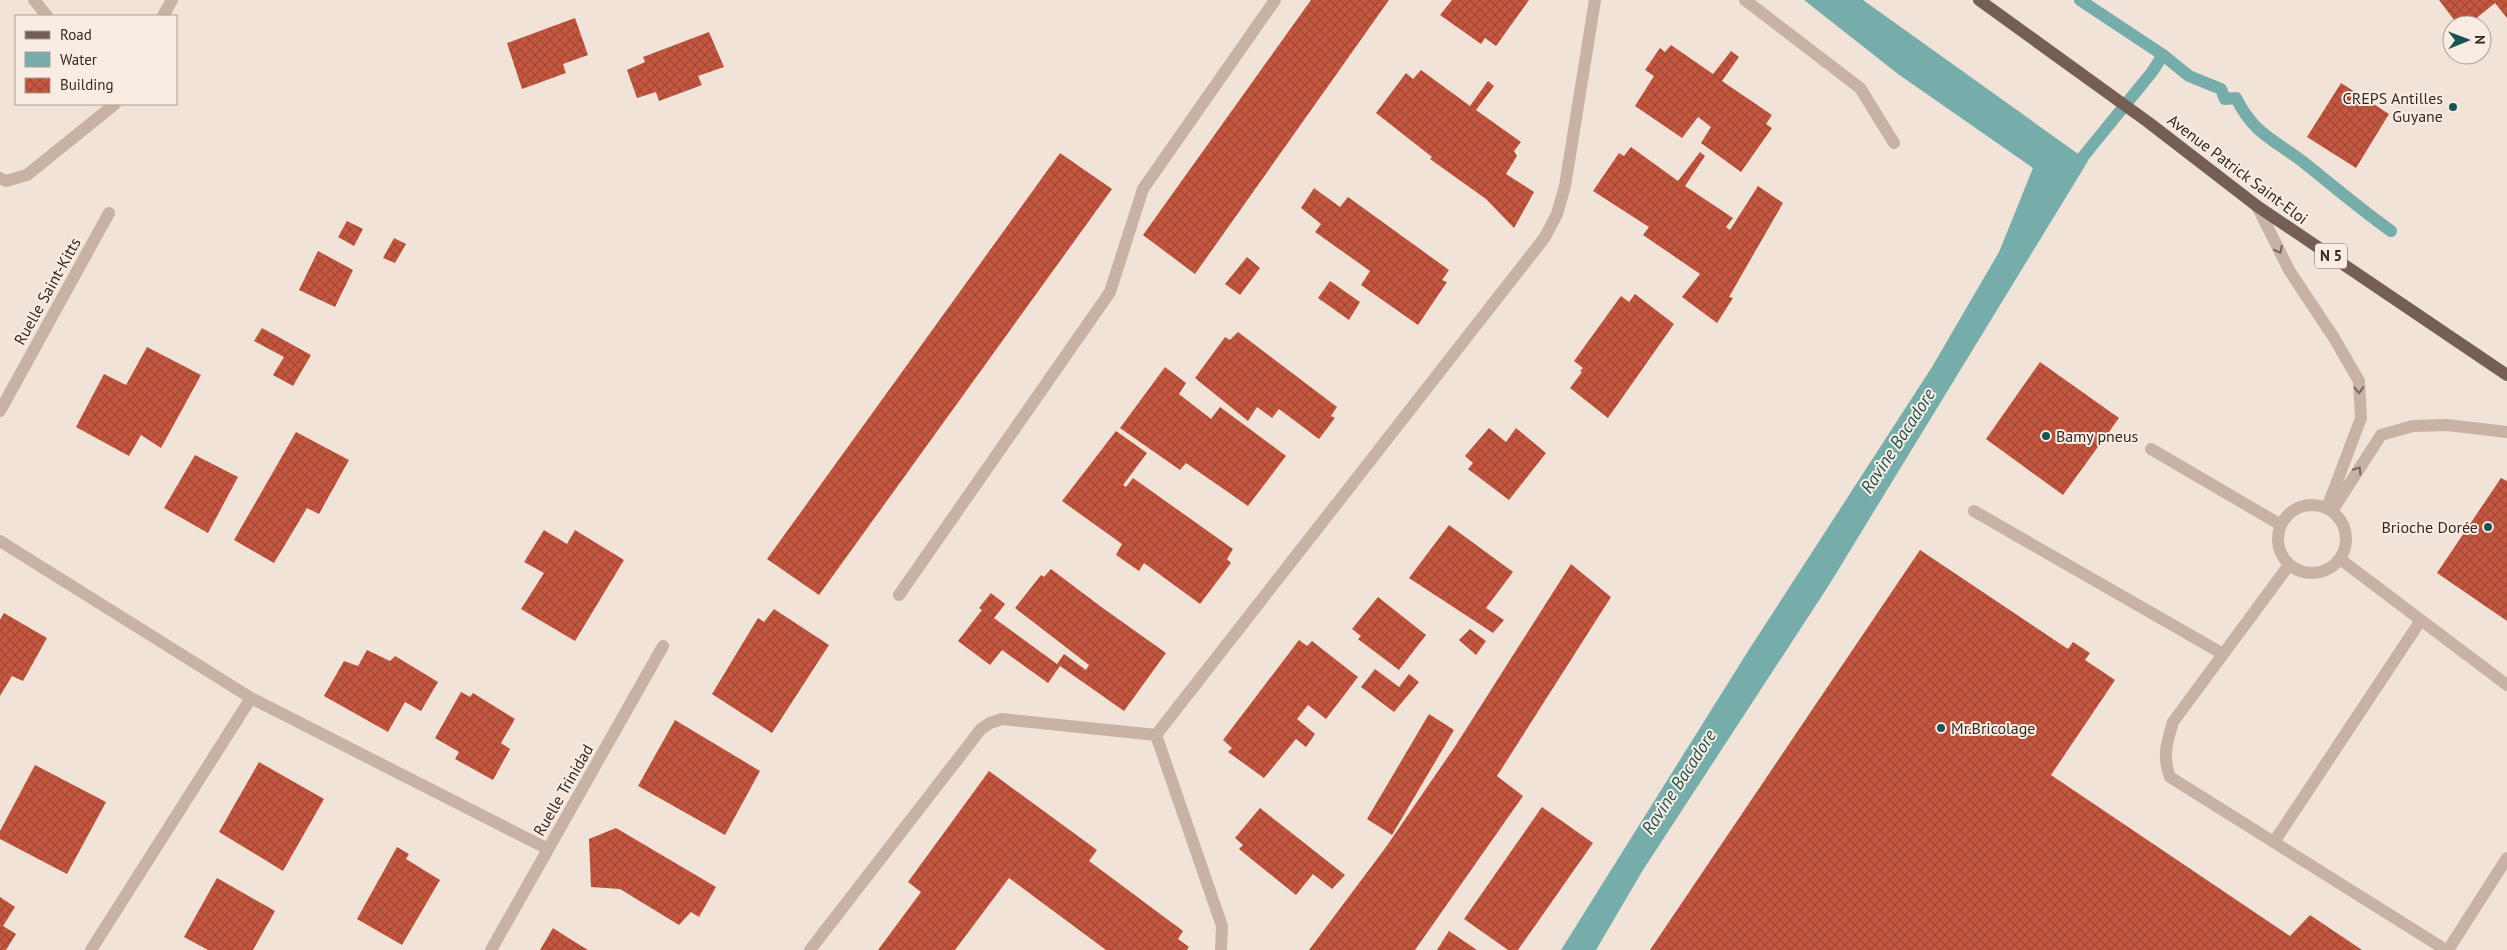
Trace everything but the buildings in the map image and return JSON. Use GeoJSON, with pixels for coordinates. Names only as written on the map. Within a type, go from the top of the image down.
{"type":"FeatureCollection","features":[{"type":"Feature","properties":{"kind":"main road","name":"Avenue Patrick Saint-Eloi"},"geometry":{"type":"LineString","coordinates":[[1979,0],[2148,122],[2257,206],[2507,375]]}},
{"type":"Feature","properties":{"kind":"street"},"geometry":{"type":"LineString","coordinates":[[34,0],[46,15]]}},
{"type":"Feature","properties":{"kind":"street"},"geometry":{"type":"LineString","coordinates":[[164,15],[172,0]]}},
{"type":"Feature","properties":{"kind":"street"},"geometry":{"type":"LineString","coordinates":[[899,595],[1110,292],[1143,189],[1275,0]]}},
{"type":"Feature","properties":{"kind":"street"},"geometry":{"type":"LineString","coordinates":[[1156,735],[1545,237],[1557,214],[1565,186],[1595,0]]}},
{"type":"Feature","properties":{"kind":"street"},"geometry":{"type":"LineString","coordinates":[[1745,0],[1860,88],[1894,144]]}},
{"type":"Feature","properties":{"kind":"street"},"geometry":{"type":"LineString","coordinates":[[0,178],[6,180],[27,175],[114,105]]}},
{"type":"Feature","properties":{"kind":"street"},"geometry":{"type":"LineString","coordinates":[[2257,206],[2289,270],[2334,338],[2359,381],[2361,418],[2330,510]]}},
{"type":"Feature","properties":{"kind":"street","name":"Ruelle Saint-Kitts"},"geometry":{"type":"LineString","coordinates":[[0,411],[109,213]]}},
{"type":"Feature","properties":{"kind":"street"},"geometry":{"type":"LineString","coordinates":[[2330,510],[2381,435],[2412,426],[2447,425],[2507,432]]}},
{"type":"Feature","properties":{"kind":"street"},"geometry":{"type":"LineString","coordinates":[[2151,449],[2281,525]]}},
{"type":"Feature","properties":{"kind":"street"},"geometry":{"type":"LineString","coordinates":[[2318,505],[2330,510],[2343,525],[2346,536],[2345,548],[2340,558],[2322,573],[2304,572],[2289,565],[2282,557],[2278,547],[2281,525],[2296,509],[2318,505]]}},
{"type":"Feature","properties":{"kind":"street"},"geometry":{"type":"LineString","coordinates":[[1974,511],[2223,654]]}},
{"type":"Feature","properties":{"kind":"street"},"geometry":{"type":"LineString","coordinates":[[0,541],[251,698],[548,849]]}},
{"type":"Feature","properties":{"kind":"street"},"geometry":{"type":"LineString","coordinates":[[2340,558],[2507,686]]}},
{"type":"Feature","properties":{"kind":"street"},"geometry":{"type":"LineString","coordinates":[[2289,565],[2173,722],[2166,746],[2164,763],[2170,777],[2447,950],[2507,858]]}},
{"type":"Feature","properties":{"kind":"street"},"geometry":{"type":"LineString","coordinates":[[2274,842],[2421,620]]}},
{"type":"Feature","properties":{"kind":"street","name":"Ruelle Trinidad"},"geometry":{"type":"LineString","coordinates":[[491,950],[663,646]]}},
{"type":"Feature","properties":{"kind":"street"},"geometry":{"type":"LineString","coordinates":[[91,950],[251,698]]}},
{"type":"Feature","properties":{"kind":"street"},"geometry":{"type":"LineString","coordinates":[[810,950],[981,729],[990,723],[1002,719],[1156,735]]}},
{"type":"Feature","properties":{"kind":"street"},"geometry":{"type":"LineString","coordinates":[[1156,735],[1222,926],[1221,950]]}},
{"type":"Feature","properties":{"kind":"water","name":"Ravine Bacadore"},"geometry":{"type":"Polygon","coordinates":[[[1804,0],[1863,0],[2088,161],[1829,585],[1643,870],[1596,950],[1561,950],[1750,648],[1932,367],[1999,252],[2033,168],[1898,74],[1804,0]]]}},
{"type":"Feature","properties":{"kind":"waterway"},"geometry":{"type":"LineString","coordinates":[[2073,169],[2152,72],[2163,55],[2080,0]]}},
{"type":"Feature","properties":{"kind":"waterway"},"geometry":{"type":"LineString","coordinates":[[2163,55],[2189,76],[2221,89],[2225,99],[2236,98],[2250,120],[2265,135],[2302,161],[2391,231]]}},
{"type":"Feature","properties":{"kind":"place","name":"CREPS Antilles Guyane"},"geometry":{"type":"Point","coordinates":[2453,107]}},
{"type":"Feature","properties":{"kind":"place","name":"Bamy pneus"},"geometry":{"type":"Point","coordinates":[2046,436]}},
{"type":"Feature","properties":{"kind":"place","name":"Brioche Dorée"},"geometry":{"type":"Point","coordinates":[2488,527]}},
{"type":"Feature","properties":{"kind":"place","name":"Mr.Bricolage"},"geometry":{"type":"Point","coordinates":[1941,728]}}]}
